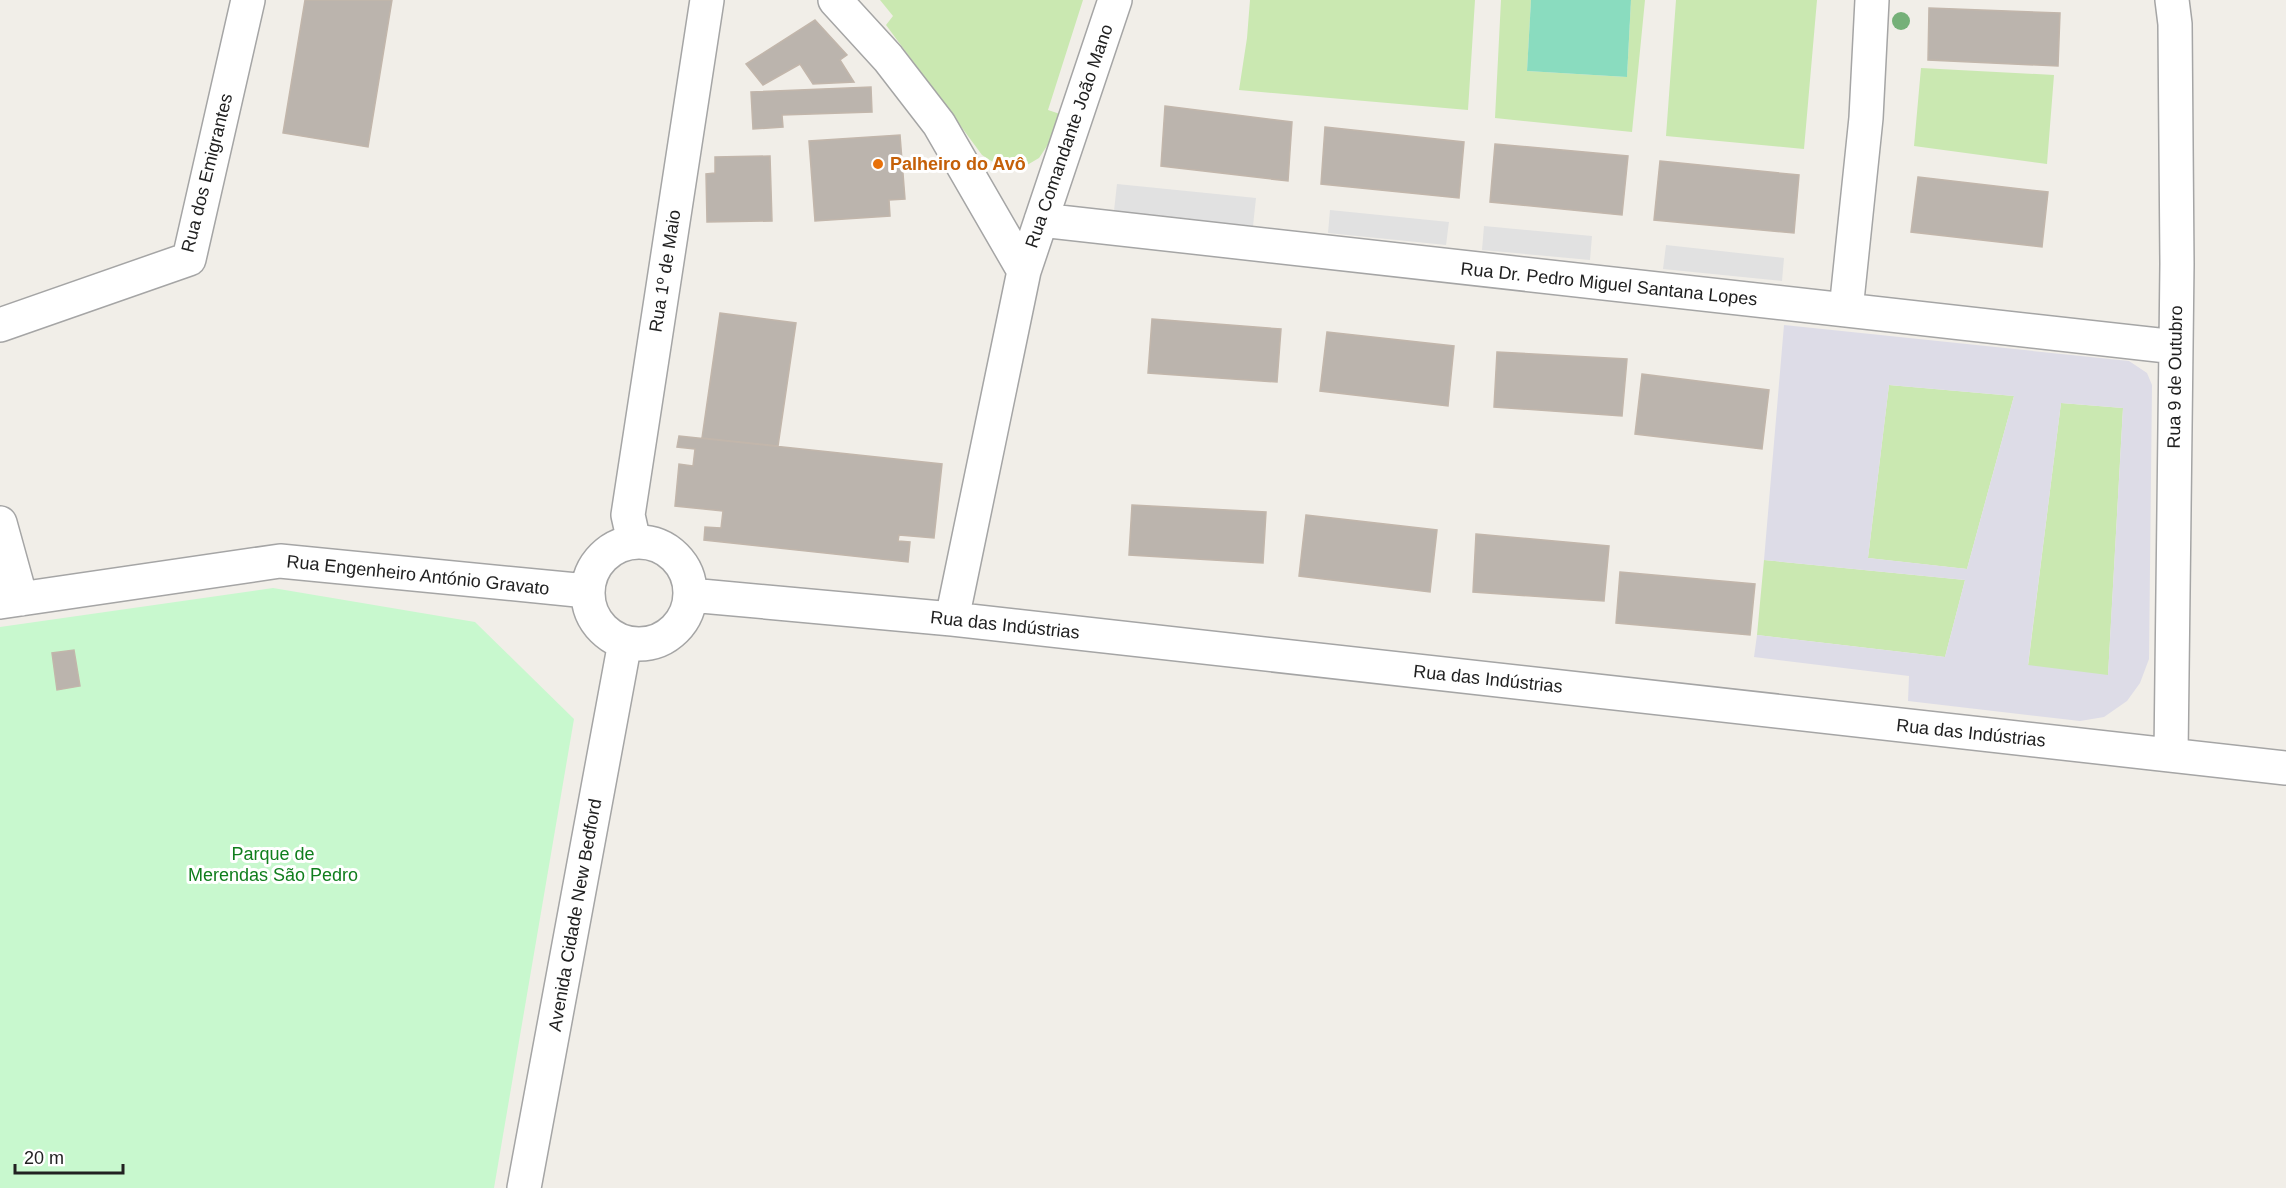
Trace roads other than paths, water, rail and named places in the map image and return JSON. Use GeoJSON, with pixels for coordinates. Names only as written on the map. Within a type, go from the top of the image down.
{"type":"FeatureCollection","features":[{"type":"Feature","properties":{"kind":"street","name":"Rua dos Emigrantes"},"geometry":{"type":"LineString","coordinates":[[0,325],[189,259],[248,0]]}},
{"type":"Feature","properties":{"kind":"street","name":"Rua 1º de Maio"},"geometry":{"type":"LineString","coordinates":[[634,542],[628,515],[707,0]]}},
{"type":"Feature","properties":{"kind":"street"},"geometry":{"type":"LineString","coordinates":[[835,0],[888,58],[939,124],[1024,271]]}},
{"type":"Feature","properties":{"kind":"street","name":"Rua Comandante João Mano"},"geometry":{"type":"LineString","coordinates":[[952,619],[1024,271],[1115,0]]}},
{"type":"Feature","properties":{"kind":"street"},"geometry":{"type":"LineString","coordinates":[[1846,310],[1866,118],[1872,0]]}},
{"type":"Feature","properties":{"kind":"street","name":"Rua 9 de Outubro"},"geometry":{"type":"LineString","coordinates":[[2170,755],[2176,347],[2175,24],[2172,0]]}},
{"type":"Feature","properties":{"kind":"street","name":"Rua Dr. Pedro Miguel Santana Lopes"},"geometry":{"type":"LineString","coordinates":[[1041,220],[2176,347]]}},
{"type":"Feature","properties":{"kind":"street"},"geometry":{"type":"LineString","coordinates":[[0,523],[11,601]]}},
{"type":"Feature","properties":{"kind":"street"},"geometry":{"type":"LineString","coordinates":[[634,542],[652,544],[667,550],[680,563],[688,578],[690,595],[687,610],[680,624],[669,635],[655,642],[640,645],[609,636],[597,624],[590,608],[587,591],[590,577],[597,564],[607,553],[634,542]]}},
{"type":"Feature","properties":{"kind":"street","name":"Rua Engenheiro António Gravato"},"geometry":{"type":"LineString","coordinates":[[11,601],[280,561],[587,591]]}},
{"type":"Feature","properties":{"kind":"street","name":"Rua das Indústrias"},"geometry":{"type":"LineString","coordinates":[[690,595],[952,619],[2286,768]]}},
{"type":"Feature","properties":{"kind":"street","name":"Avenida Cidade New Bedford"},"geometry":{"type":"LineString","coordinates":[[525,1188],[625,642]]}},
{"type":"Feature","properties":{"kind":"place","name":"Palheiro do Avô"},"geometry":{"type":"Point","coordinates":[878,164]}},
{"type":"Feature","properties":{"kind":"park label","name":"Parque de Merendas São Pedro"},"geometry":{"type":"Point","coordinates":[273,864]}}]}
